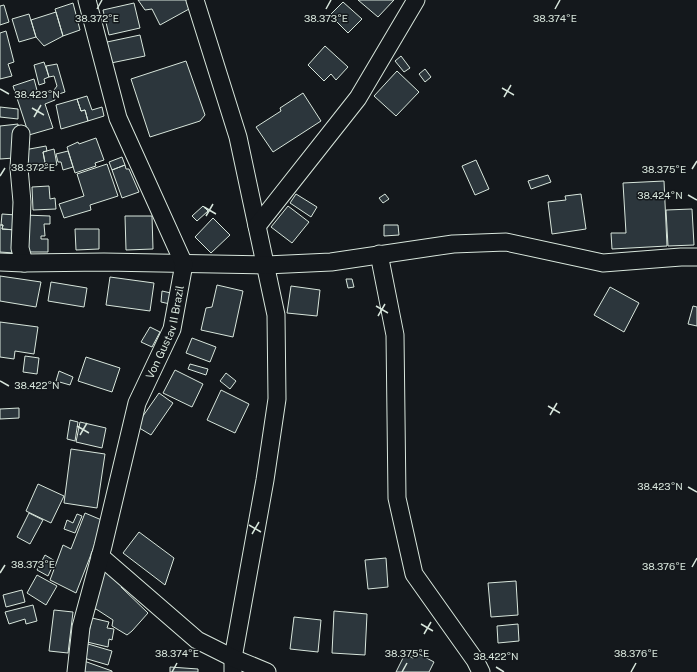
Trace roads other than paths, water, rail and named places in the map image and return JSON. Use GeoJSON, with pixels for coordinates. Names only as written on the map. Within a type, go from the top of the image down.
{"type":"FeatureCollection","features":[{"type":"Feature","properties":{"kind":"street"},"geometry":{"type":"LineString","coordinates":[[87,0],[118,118],[184,264]]}},
{"type":"Feature","properties":{"kind":"street"},"geometry":{"type":"LineString","coordinates":[[195,0],[238,137],[276,314],[278,399],[233,665]]}},
{"type":"Feature","properties":{"kind":"street"},"geometry":{"type":"LineString","coordinates":[[257,226],[358,98],[416,0]]}},
{"type":"Feature","properties":{"kind":"street"},"geometry":{"type":"LineString","coordinates":[[21,134],[19,168],[22,202],[20,248],[24,263]]}},
{"type":"Feature","properties":{"kind":"street"},"geometry":{"type":"LineString","coordinates":[[0,262],[266,265],[331,262],[453,244],[506,242],[603,264],[697,257]]}},
{"type":"Feature","properties":{"kind":"street"},"geometry":{"type":"LineString","coordinates":[[380,254],[395,335],[397,498],[414,574],[475,660],[481,672]]}},
{"type":"Feature","properties":{"kind":"street","name":"Von Gustav II Brazil"},"geometry":{"type":"LineString","coordinates":[[76,672],[81,627],[100,556],[137,403],[172,329],[184,264]]}},
{"type":"Feature","properties":{"kind":"street"},"geometry":{"type":"LineString","coordinates":[[100,556],[197,640],[233,665],[267,672]]}}]}
